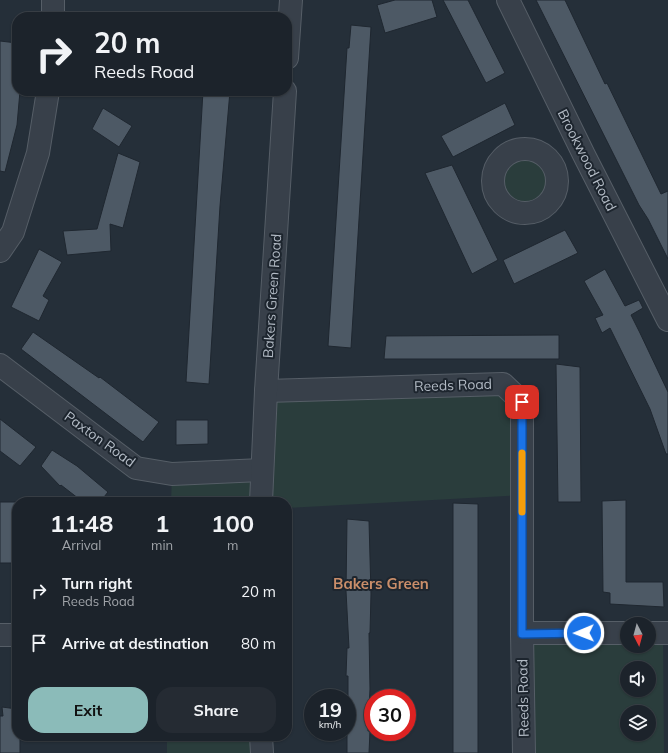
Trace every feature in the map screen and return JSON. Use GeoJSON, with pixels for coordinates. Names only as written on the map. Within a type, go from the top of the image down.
{"type":"FeatureCollection","features":[{"type":"Feature","properties":{"kind":"street"},"geometry":{"type":"LineString","coordinates":[[53,0],[53,12]]}},
{"type":"Feature","properties":{"kind":"street"},"geometry":{"type":"LineString","coordinates":[[290,12],[291,0]]}},
{"type":"Feature","properties":{"kind":"street","name":"Brookwood Road"},"geometry":{"type":"LineString","coordinates":[[508,0],[584,155],[668,320]]}},
{"type":"Feature","properties":{"kind":"street"},"geometry":{"type":"LineString","coordinates":[[0,251],[12,232],[38,153],[47,96]]}},
{"type":"Feature","properties":{"kind":"street","name":"Bakers Green Road"},"geometry":{"type":"LineString","coordinates":[[261,497],[266,391],[285,96]]}},
{"type":"Feature","properties":{"kind":"street"},"geometry":{"type":"LineString","coordinates":[[556,171],[584,155]]}},
{"type":"Feature","properties":{"kind":"street","name":"Paxton Road"},"geometry":{"type":"LineString","coordinates":[[0,365],[136,468],[172,474],[262,470]]}},
{"type":"Feature","properties":{"kind":"street","name":"Reeds Road"},"geometry":{"type":"LineString","coordinates":[[266,391],[503,384],[522,402],[522,634],[524,753]]}},
{"type":"Feature","properties":{"kind":"street"},"geometry":{"type":"LineString","coordinates":[[522,634],[620,633]]}},
{"type":"Feature","properties":{"kind":"street"},"geometry":{"type":"LineString","coordinates":[[656,633],[668,633]]}},
{"type":"Feature","properties":{"kind":"street"},"geometry":{"type":"LineString","coordinates":[[0,635],[12,635]]}},
{"type":"Feature","properties":{"kind":"street"},"geometry":{"type":"LineString","coordinates":[[261,741],[262,753]]}},
{"type":"Feature","properties":{"kind":"green space"},"geometry":{"type":"Polygon","coordinates":[[[520,157],[530,157],[542,164],[549,176],[549,186],[542,198],[530,205],[520,205],[512,201],[505,194],[501,186],[501,176],[505,168],[512,161],[520,157]]]}},
{"type":"Feature","properties":{"kind":"green space"},"geometry":{"type":"Polygon","coordinates":[[[503,384],[522,402],[522,495],[292,508],[292,497],[171,497],[172,474],[262,470],[266,391],[503,384]]]}},
{"type":"Feature","properties":{"kind":"green space"},"geometry":{"type":"Polygon","coordinates":[[[522,633],[620,633],[620,653],[656,653],[656,633],[663,633],[664,753],[524,753],[522,633]]]}},
{"type":"Feature","properties":{"kind":"green space"},"geometry":{"type":"Polygon","coordinates":[[[167,741],[264,741],[264,753],[167,753],[167,741]]]}},
{"type":"Feature","properties":{"kind":"building"},"geometry":{"type":"Polygon","coordinates":[[[395,0],[432,0],[437,17],[385,33],[377,5],[395,0]]]}},
{"type":"Feature","properties":{"kind":"building"},"geometry":{"type":"Polygon","coordinates":[[[443,0],[468,0],[505,73],[486,83],[443,0]]]}},
{"type":"Feature","properties":{"kind":"building"},"geometry":{"type":"Polygon","coordinates":[[[536,0],[565,0],[605,84],[607,83],[661,194],[668,191],[668,259],[648,219],[639,205],[536,0]]]}},
{"type":"Feature","properties":{"kind":"building"},"geometry":{"type":"Polygon","coordinates":[[[351,25],[371,27],[351,348],[328,346],[347,48],[349,48],[351,25]]]}},
{"type":"Feature","properties":{"kind":"building"},"geometry":{"type":"Polygon","coordinates":[[[0,41],[12,42],[12,96],[20,96],[17,125],[5,172],[0,171],[0,41]]]}},
{"type":"Feature","properties":{"kind":"building"},"geometry":{"type":"Polygon","coordinates":[[[203,96],[230,96],[220,206],[209,384],[186,382],[203,96]]]}},
{"type":"Feature","properties":{"kind":"building"},"geometry":{"type":"Polygon","coordinates":[[[505,103],[515,125],[453,157],[441,136],[505,103]]]}},
{"type":"Feature","properties":{"kind":"building"},"geometry":{"type":"Polygon","coordinates":[[[103,108],[132,126],[119,147],[92,129],[103,108]]]}},
{"type":"Feature","properties":{"kind":"building"},"geometry":{"type":"Polygon","coordinates":[[[118,153],[140,162],[123,228],[110,224],[111,251],[67,255],[63,231],[97,229],[118,153]]]}},
{"type":"Feature","properties":{"kind":"building"},"geometry":{"type":"Polygon","coordinates":[[[452,165],[498,260],[472,274],[425,173],[452,165]]]}},
{"type":"Feature","properties":{"kind":"building"},"geometry":{"type":"Polygon","coordinates":[[[565,230],[578,253],[514,284],[503,260],[565,230]]]}},
{"type":"Feature","properties":{"kind":"building"},"geometry":{"type":"Polygon","coordinates":[[[39,249],[62,262],[43,296],[49,300],[39,321],[11,307],[39,249]]]}},
{"type":"Feature","properties":{"kind":"building"},"geometry":{"type":"Polygon","coordinates":[[[605,269],[625,306],[639,300],[643,308],[631,315],[668,392],[668,454],[666,454],[650,409],[610,328],[602,333],[595,318],[603,315],[584,281],[605,269]]]}},
{"type":"Feature","properties":{"kind":"building"},"geometry":{"type":"Polygon","coordinates":[[[33,332],[99,378],[100,377],[159,422],[143,442],[21,349],[33,332]]]}},
{"type":"Feature","properties":{"kind":"building"},"geometry":{"type":"Polygon","coordinates":[[[559,335],[559,359],[384,359],[386,336],[559,335]]]}},
{"type":"Feature","properties":{"kind":"building"},"geometry":{"type":"Polygon","coordinates":[[[556,364],[580,367],[581,502],[558,502],[556,364]]]}},
{"type":"Feature","properties":{"kind":"building"},"geometry":{"type":"Polygon","coordinates":[[[0,419],[36,447],[20,466],[0,451],[0,419]]]}},
{"type":"Feature","properties":{"kind":"building"},"geometry":{"type":"Polygon","coordinates":[[[176,420],[208,420],[208,444],[176,445],[176,420]]]}},
{"type":"Feature","properties":{"kind":"building"},"geometry":{"type":"Polygon","coordinates":[[[52,450],[77,466],[108,492],[104,497],[77,497],[61,485],[60,486],[41,466],[52,450]]]}},
{"type":"Feature","properties":{"kind":"building"},"geometry":{"type":"Polygon","coordinates":[[[626,500],[626,582],[663,582],[664,607],[610,604],[610,593],[603,592],[602,501],[626,500]]]}},
{"type":"Feature","properties":{"kind":"building"},"geometry":{"type":"Polygon","coordinates":[[[0,502],[12,502],[12,563],[0,563],[0,502]]]}},
{"type":"Feature","properties":{"kind":"building"},"geometry":{"type":"Polygon","coordinates":[[[453,503],[478,504],[478,753],[453,753],[453,503]]]}},
{"type":"Feature","properties":{"kind":"building"},"geometry":{"type":"Polygon","coordinates":[[[347,519],[369,521],[371,594],[369,633],[370,689],[364,689],[364,741],[370,741],[369,753],[347,753],[347,741],[356,741],[356,689],[348,689],[348,676],[346,676],[347,648],[349,648],[346,591],[347,519]]]}},
{"type":"Feature","properties":{"kind":"building"},"geometry":{"type":"Polygon","coordinates":[[[2,707],[12,708],[12,741],[20,741],[20,753],[0,753],[0,716],[3,716],[2,707]]]}},
{"type":"Feature","properties":{"kind":"slow traffic"},"geometry":{"type":"LineString","coordinates":[[522,453],[522,512]]}},
{"type":"Feature","properties":{"kind":"district","name":"Bakers Green"},"geometry":{"type":"Point","coordinates":[381,583]}},
{"type":"Feature","properties":{"kind":"route"},"geometry":{"type":"LineString","coordinates":[[522,402],[522,634],[584,633]]}}]}
